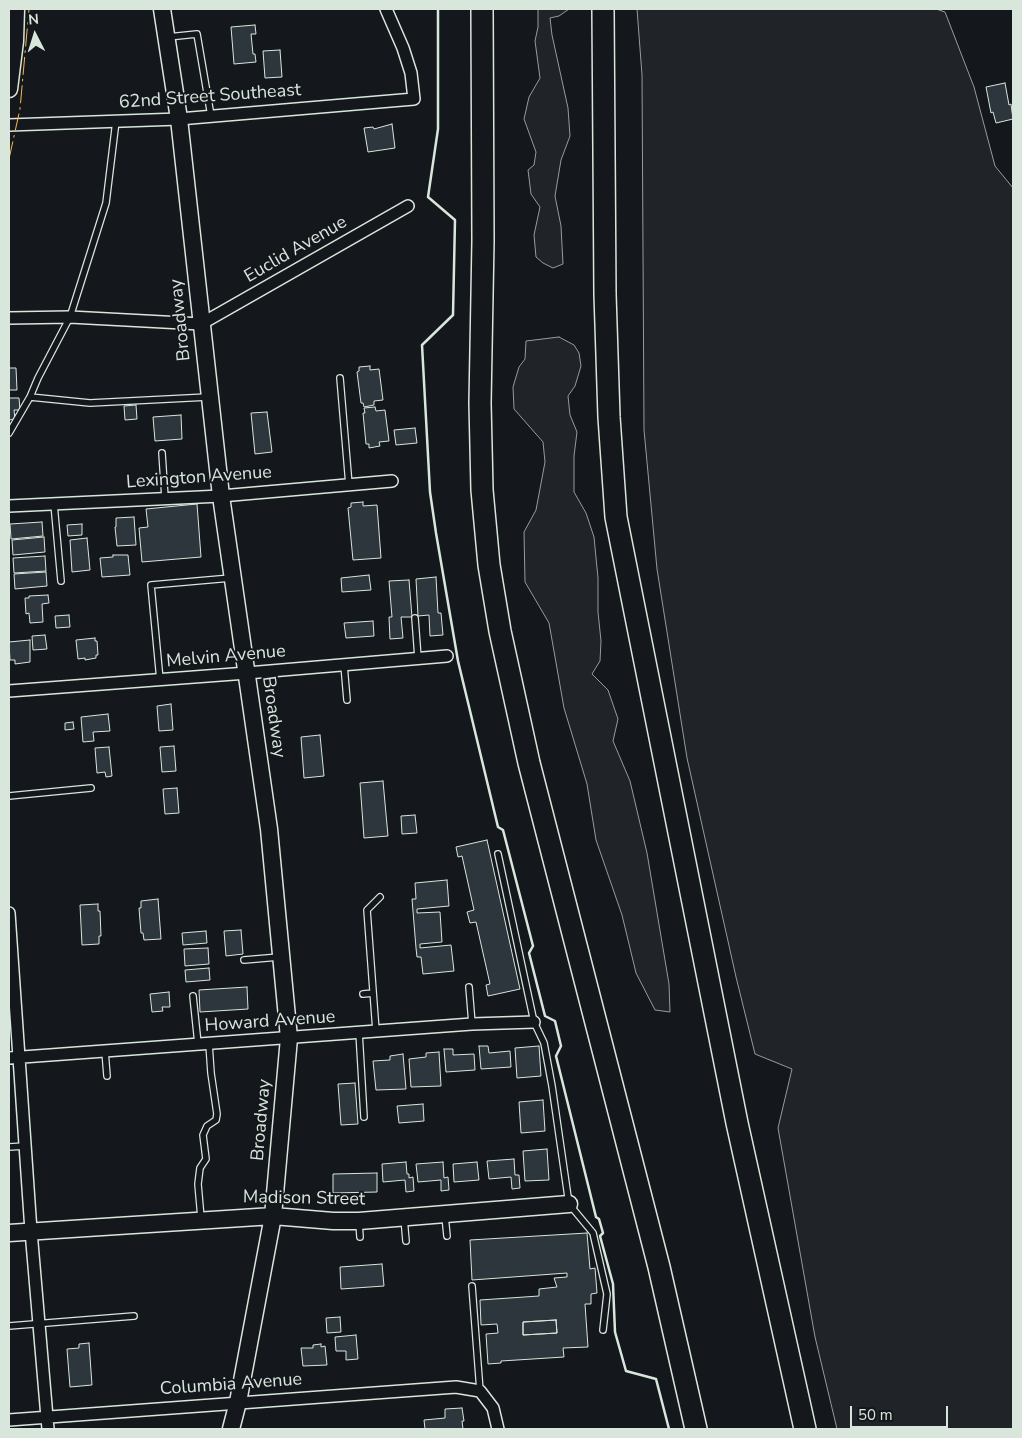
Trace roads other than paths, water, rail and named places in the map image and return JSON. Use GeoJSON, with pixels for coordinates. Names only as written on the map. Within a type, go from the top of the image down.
{"type":"FeatureCollection","features":[{"type":"Feature","properties":{"kind":"highway"},"geometry":{"type":"LineString","coordinates":[[482,9],[483,241],[480,403],[482,490],[489,565],[500,631],[529,763],[659,1267],[696,1429]]}},
{"type":"Feature","properties":{"kind":"highway"},"geometry":{"type":"LineString","coordinates":[[603,9],[606,313],[609,416],[616,517],[737,1123],[805,1429]]}},
{"type":"Feature","properties":{"kind":"street"},"geometry":{"type":"LineString","coordinates":[[9,90],[15,41],[16,9]]}},
{"type":"Feature","properties":{"kind":"street","name":"Broadway"},"geometry":{"type":"LineString","coordinates":[[162,9],[179,119],[221,496],[268,829],[290,1038],[273,1216],[238,1402],[231,1429]]}},
{"type":"Feature","properties":{"kind":"street","name":"62nd Street Southeast"},"geometry":{"type":"LineString","coordinates":[[9,125],[179,119],[414,99],[411,73],[403,48],[386,9]]}},
{"type":"Feature","properties":{"kind":"street","name":"Euclid Avenue"},"geometry":{"type":"LineString","coordinates":[[201,324],[408,206]]}},
{"type":"Feature","properties":{"kind":"street"},"geometry":{"type":"LineString","coordinates":[[9,318],[70,317],[201,324]]}},
{"type":"Feature","properties":{"kind":"street","name":"Lexington Avenue"},"geometry":{"type":"LineString","coordinates":[[9,506],[221,496],[392,481]]}},
{"type":"Feature","properties":{"kind":"street","name":"Melvin Avenue"},"geometry":{"type":"LineString","coordinates":[[9,691],[446,656]]}},
{"type":"Feature","properties":{"kind":"street"},"geometry":{"type":"LineString","coordinates":[[9,913],[14,1057],[25,1146],[48,1429]]}},
{"type":"Feature","properties":{"kind":"street","name":"Howard Avenue"},"geometry":{"type":"LineString","coordinates":[[14,1057],[472,1024],[534,1022]]}},
{"type":"Feature","properties":{"kind":"street","name":"Madison Street"},"geometry":{"type":"LineString","coordinates":[[9,1233],[273,1216],[332,1221],[360,1229],[404,1218],[569,1204]]}},
{"type":"Feature","properties":{"kind":"street","name":"Columbia Avenue"},"geometry":{"type":"LineString","coordinates":[[9,1420],[456,1387],[480,1391]]}},
{"type":"Feature","properties":{"kind":"street"},"geometry":{"type":"LineString","coordinates":[[480,1391],[493,1408],[498,1429]]}},
{"type":"Feature","properties":{"kind":"lane"},"geometry":{"type":"LineString","coordinates":[[166,37],[197,34],[211,116]]}},
{"type":"Feature","properties":{"kind":"lane"},"geometry":{"type":"LineString","coordinates":[[9,433],[30,397],[70,317],[106,204],[116,121]]}},
{"type":"Feature","properties":{"kind":"lane"},"geometry":{"type":"LineString","coordinates":[[340,378],[349,485]]}},
{"type":"Feature","properties":{"kind":"lane"},"geometry":{"type":"LineString","coordinates":[[30,397],[90,404],[209,397]]}},
{"type":"Feature","properties":{"kind":"lane"},"geometry":{"type":"LineString","coordinates":[[162,453],[165,498]]}},
{"type":"Feature","properties":{"kind":"lane"},"geometry":{"type":"LineString","coordinates":[[54,504],[61,582]]}},
{"type":"Feature","properties":{"kind":"lane"},"geometry":{"type":"LineString","coordinates":[[160,680],[151,585],[233,577]]}},
{"type":"Feature","properties":{"kind":"lane"},"geometry":{"type":"LineString","coordinates":[[415,618],[418,658]]}},
{"type":"Feature","properties":{"kind":"lane"},"geometry":{"type":"LineString","coordinates":[[344,664],[347,700]]}},
{"type":"Feature","properties":{"kind":"lane"},"geometry":{"type":"LineString","coordinates":[[9,796],[91,788]]}},
{"type":"Feature","properties":{"kind":"lane"},"geometry":{"type":"LineString","coordinates":[[498,854],[534,1022],[544,1043],[569,1204],[593,1232],[607,1294],[604,1330]]}},
{"type":"Feature","properties":{"kind":"lane"},"geometry":{"type":"LineString","coordinates":[[376,1031],[367,910],[380,897]]}},
{"type":"Feature","properties":{"kind":"lane"},"geometry":{"type":"LineString","coordinates":[[244,960],[282,956]]}},
{"type":"Feature","properties":{"kind":"lane"},"geometry":{"type":"LineString","coordinates":[[469,987],[472,1024]]}},
{"type":"Feature","properties":{"kind":"lane"},"geometry":{"type":"LineString","coordinates":[[364,994],[373,993]]}},
{"type":"Feature","properties":{"kind":"lane"},"geometry":{"type":"LineString","coordinates":[[193,996],[211,1073],[217,1114],[216,1120],[207,1126],[203,1135],[206,1158],[200,1168],[198,1184],[202,1220]]}},
{"type":"Feature","properties":{"kind":"lane"},"geometry":{"type":"LineString","coordinates":[[359,1032],[364,1117]]}},
{"type":"Feature","properties":{"kind":"lane"},"geometry":{"type":"LineString","coordinates":[[105,1051],[107,1076]]}},
{"type":"Feature","properties":{"kind":"lane"},"geometry":{"type":"LineString","coordinates":[[9,1147],[25,1146]]}},
{"type":"Feature","properties":{"kind":"lane"},"geometry":{"type":"LineString","coordinates":[[445,1215],[447,1236]]}},
{"type":"Feature","properties":{"kind":"lane"},"geometry":{"type":"LineString","coordinates":[[404,1218],[406,1242]]}},
{"type":"Feature","properties":{"kind":"lane"},"geometry":{"type":"LineString","coordinates":[[472,1286],[480,1391]]}},
{"type":"Feature","properties":{"kind":"lane"},"geometry":{"type":"LineString","coordinates":[[9,1326],[134,1316]]}}]}
